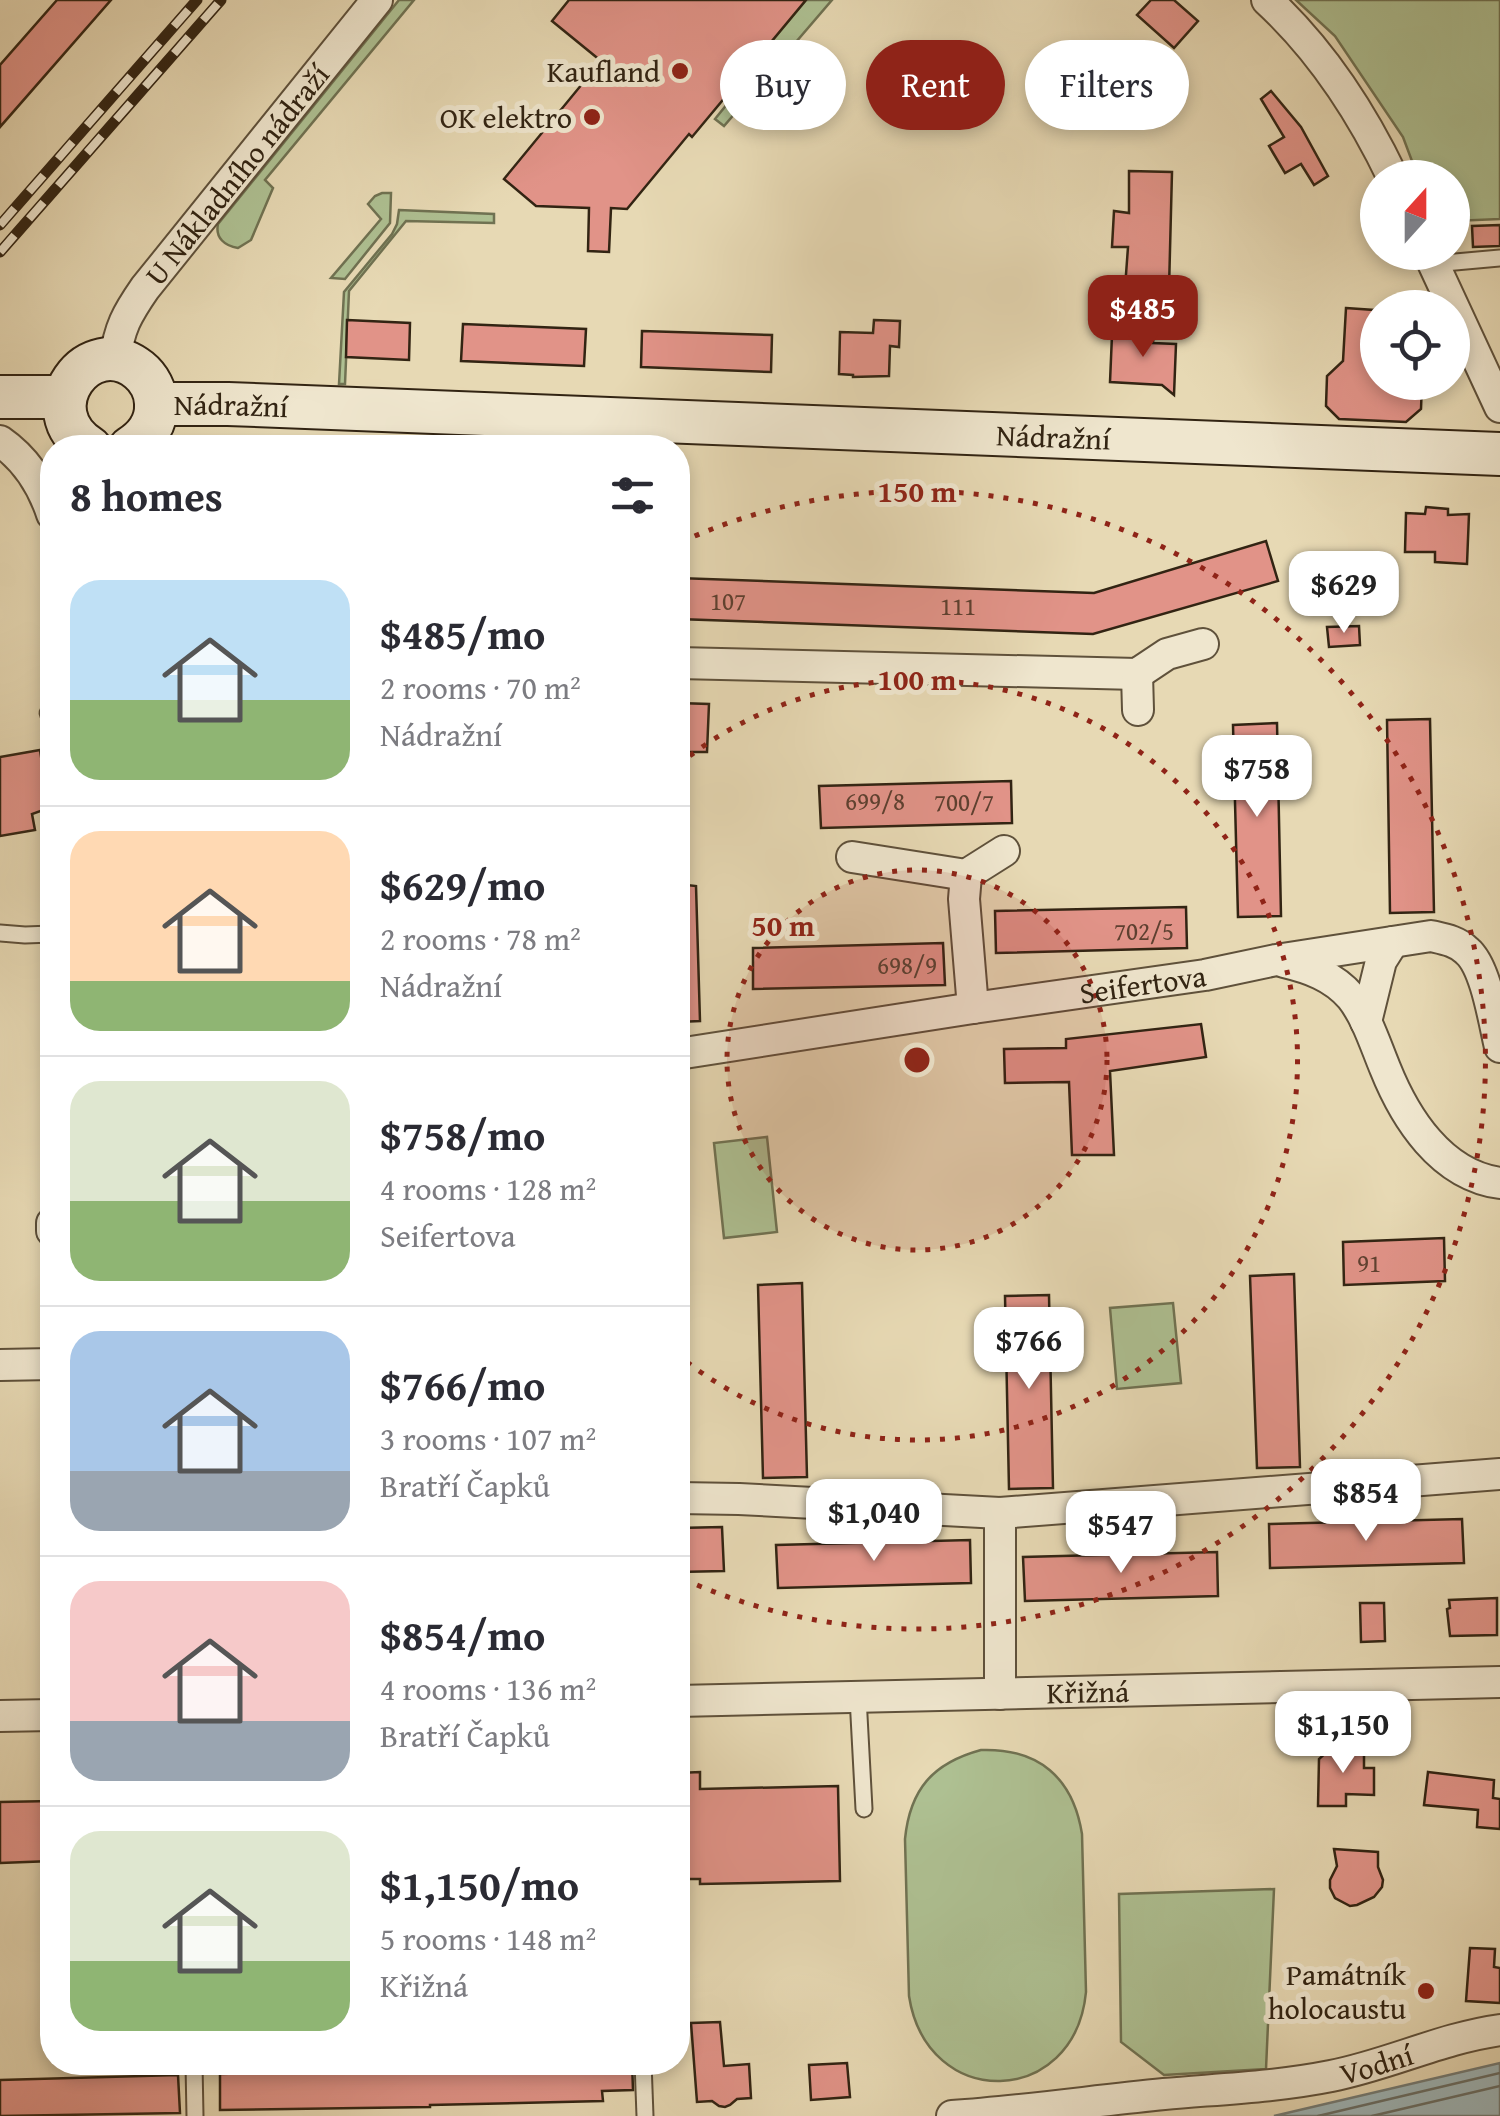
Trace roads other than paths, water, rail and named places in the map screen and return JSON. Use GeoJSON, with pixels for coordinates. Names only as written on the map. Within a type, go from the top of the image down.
{"type":"FeatureCollection","features":[{"type":"Feature","properties":{"kind":"main road"},"geometry":{"type":"LineString","coordinates":[[75,435],[64,412],[72,379],[87,366],[115,360]]}},
{"type":"Feature","properties":{"kind":"main road","name":"Nádražní"},"geometry":{"type":"LineString","coordinates":[[115,360],[144,374],[153,388],[154,422],[146,435]]}},
{"type":"Feature","properties":{"kind":"main road"},"geometry":{"type":"LineString","coordinates":[[0,398],[65,396]]}},
{"type":"Feature","properties":{"kind":"main road","name":"Nádražní"},"geometry":{"type":"LineString","coordinates":[[156,404],[228,404],[604,433],[689,435]]}},
{"type":"Feature","properties":{"kind":"main road","name":"Nádražní"},"geometry":{"type":"LineString","coordinates":[[690,435],[1500,454]]}},
{"type":"Feature","properties":{"kind":"street","name":"U Nákladního nádraží"},"geometry":{"type":"LineString","coordinates":[[115,360],[124,320],[145,288],[377,0]]}},
{"type":"Feature","properties":{"kind":"street"},"geometry":{"type":"LineString","coordinates":[[1267,0],[1311,45],[1384,160]]}},
{"type":"Feature","properties":{"kind":"street"},"geometry":{"type":"LineString","coordinates":[[1436,270],[1500,407]]}},
{"type":"Feature","properties":{"kind":"street"},"geometry":{"type":"LineString","coordinates":[[0,441],[28,465],[40,485]]}},
{"type":"Feature","properties":{"kind":"street"},"geometry":{"type":"LineString","coordinates":[[690,663],[1136,674],[1167,654],[1203,644]]}},
{"type":"Feature","properties":{"kind":"street"},"geometry":{"type":"LineString","coordinates":[[1136,674],[1138,710]]}},
{"type":"Feature","properties":{"kind":"street"},"geometry":{"type":"LineString","coordinates":[[852,857],[966,875],[1004,851]]}},
{"type":"Feature","properties":{"kind":"street"},"geometry":{"type":"LineString","coordinates":[[966,875],[964,899],[973,1008]]}},
{"type":"Feature","properties":{"kind":"street"},"geometry":{"type":"LineString","coordinates":[[1276,960],[1431,936],[1451,940],[1470,952],[1484,980],[1500,1047]]}},
{"type":"Feature","properties":{"kind":"street"},"geometry":{"type":"LineString","coordinates":[[1366,1022],[1381,961],[1393,942]]}},
{"type":"Feature","properties":{"kind":"street","name":"Seifertova"},"geometry":{"type":"LineString","coordinates":[[690,1052],[1205,975],[1276,960],[1317,970],[1350,996],[1414,1124],[1435,1151],[1482,1181],[1500,1183]]}},
{"type":"Feature","properties":{"kind":"street"},"geometry":{"type":"LineString","coordinates":[[0,1366],[40,1364]]}},
{"type":"Feature","properties":{"kind":"street"},"geometry":{"type":"LineString","coordinates":[[690,1498],[1000,1513],[1500,1474]]}},
{"type":"Feature","properties":{"kind":"street"},"geometry":{"type":"LineString","coordinates":[[1000,1513],[1000,1694]]}},
{"type":"Feature","properties":{"kind":"street","name":"Křižná"},"geometry":{"type":"LineString","coordinates":[[690,1701],[1500,1682]]}},
{"type":"Feature","properties":{"kind":"street"},"geometry":{"type":"LineString","coordinates":[[0,1716],[40,1715]]}},
{"type":"Feature","properties":{"kind":"street","name":"Vodní"},"geometry":{"type":"LineString","coordinates":[[952,2116],[1269,2087],[1332,2076],[1500,2030]]}},
{"type":"Feature","properties":{"kind":"lane"},"geometry":{"type":"LineString","coordinates":[[1470,258],[1500,258]]}},
{"type":"Feature","properties":{"kind":"lane"},"geometry":{"type":"LineString","coordinates":[[0,933],[40,934]]}},
{"type":"Feature","properties":{"kind":"lane"},"geometry":{"type":"LineString","coordinates":[[858,1697],[864,1810]]}},
{"type":"Feature","properties":{"kind":"lane"},"geometry":{"type":"LineString","coordinates":[[194,2075],[195,2116]]}},
{"type":"Feature","properties":{"kind":"lane"},"geometry":{"type":"LineString","coordinates":[[643,2075],[645,2116]]}},
{"type":"Feature","properties":{"kind":"water"},"geometry":{"type":"Polygon","coordinates":[[[1500,2063],[1500,2116],[1274,2116],[1500,2063]]]}},
{"type":"Feature","properties":{"kind":"railway"},"geometry":{"type":"LineString","coordinates":[[0,225],[197,0]]}},
{"type":"Feature","properties":{"kind":"railway"},"geometry":{"type":"LineString","coordinates":[[0,252],[221,0]]}},
{"type":"Feature","properties":{"kind":"place","name":"Kaufland"},"geometry":{"type":"Point","coordinates":[680,71]}},
{"type":"Feature","properties":{"kind":"place","name":"OK elektro"},"geometry":{"type":"Point","coordinates":[592,117]}},
{"type":"Feature","properties":{"kind":"place","name":"Památník holocaustu"},"geometry":{"type":"Point","coordinates":[1426,1991]}}]}
